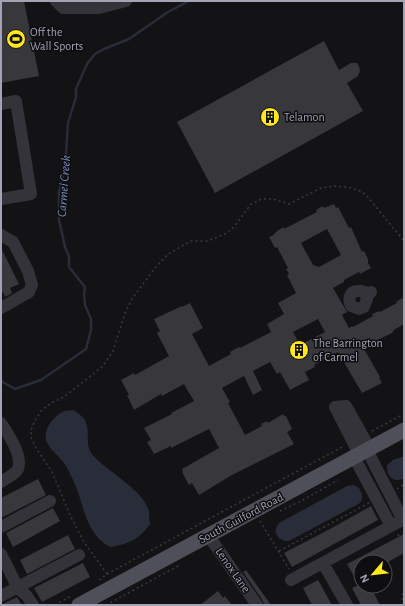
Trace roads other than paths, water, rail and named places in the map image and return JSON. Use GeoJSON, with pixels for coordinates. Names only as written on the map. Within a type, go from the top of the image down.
{"type":"FeatureCollection","features":[{"type":"Feature","properties":{"kind":"main road","name":"South Guilford Road"},"geometry":{"type":"LineString","coordinates":[[77,600],[208,535],[404,430]]}},
{"type":"Feature","properties":{"kind":"street"},"geometry":{"type":"LineString","coordinates":[[56,1],[64,8],[99,8],[126,1]]}},
{"type":"Feature","properties":{"kind":"street"},"geometry":{"type":"LineString","coordinates":[[1,104],[16,101],[31,194],[1,200]]}},
{"type":"Feature","properties":{"kind":"street"},"geometry":{"type":"LineString","coordinates":[[1,235],[13,242],[28,271],[32,285],[29,292],[1,308]]}},
{"type":"Feature","properties":{"kind":"street"},"geometry":{"type":"LineString","coordinates":[[1,423],[15,447],[19,459],[18,469],[14,474],[1,482]]}},
{"type":"Feature","properties":{"kind":"street"},"geometry":{"type":"LineString","coordinates":[[291,577],[323,563],[393,528],[403,520],[362,453]]}},
{"type":"Feature","properties":{"kind":"street"},"geometry":{"type":"LineString","coordinates":[[362,453],[393,528]]}},
{"type":"Feature","properties":{"kind":"street"},"geometry":{"type":"LineString","coordinates":[[1,527],[50,501]]}},
{"type":"Feature","properties":{"kind":"street","name":"Lenox Lane"},"geometry":{"type":"LineString","coordinates":[[208,535],[257,605]]}},
{"type":"Feature","properties":{"kind":"street"},"geometry":{"type":"LineString","coordinates":[[1,554],[18,588],[27,596],[33,605]]}},
{"type":"Feature","properties":{"kind":"street"},"geometry":{"type":"LineString","coordinates":[[1,596],[80,555]]}},
{"type":"Feature","properties":{"kind":"street"},"geometry":{"type":"LineString","coordinates":[[323,563],[347,605]]}},
{"type":"Feature","properties":{"kind":"water"},"geometry":{"type":"Polygon","coordinates":[[[74,410],[85,421],[88,430],[88,446],[91,453],[105,467],[133,488],[146,504],[149,512],[149,522],[151,523],[134,540],[110,547],[94,533],[83,509],[77,488],[68,470],[47,443],[46,433],[48,426],[62,412],[74,410]]]}},
{"type":"Feature","properties":{"kind":"water"},"geometry":{"type":"Polygon","coordinates":[[[404,456],[404,478],[397,480],[391,478],[388,473],[387,465],[393,460],[404,456]]]}},
{"type":"Feature","properties":{"kind":"water"},"geometry":{"type":"Polygon","coordinates":[[[354,485],[359,488],[362,494],[360,503],[289,541],[284,541],[277,536],[276,529],[279,523],[347,486],[354,485]]]}},
{"type":"Feature","properties":{"kind":"waterway","name":"Carmel Creek"},"geometry":{"type":"LineString","coordinates":[[1,381],[15,389],[41,380],[86,349],[91,330],[91,319],[85,305],[85,287],[69,267],[69,256],[65,247],[59,220],[59,192],[65,168],[68,123],[76,97],[76,89],[87,64],[95,54],[129,39],[168,12],[189,1]]}},
{"type":"Feature","properties":{"kind":"place","name":"Off the Wall Sports"},"geometry":{"type":"Point","coordinates":[16,39]}},
{"type":"Feature","properties":{"kind":"place","name":"Telamon"},"geometry":{"type":"Point","coordinates":[270,117]}},
{"type":"Feature","properties":{"kind":"place","name":"The Barrington of Carmel"},"geometry":{"type":"Point","coordinates":[299,350]}}]}
